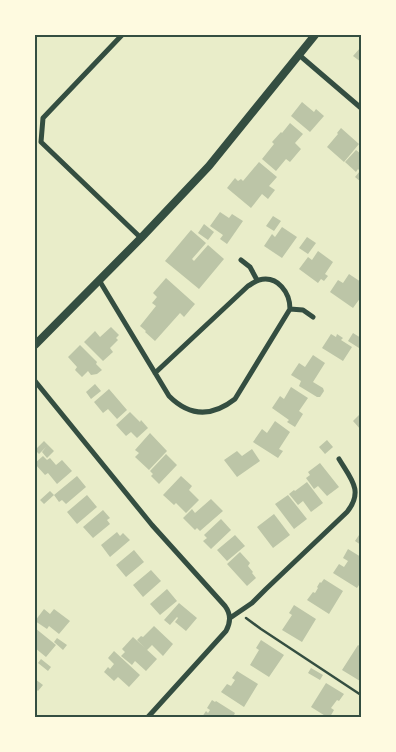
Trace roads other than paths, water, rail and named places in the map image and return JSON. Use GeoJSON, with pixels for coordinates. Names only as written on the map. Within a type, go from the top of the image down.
{"type":"FeatureCollection","features":[{"type":"Feature","properties":{"kind":"street"},"geometry":{"type":"LineString","coordinates":[[122,35],[43,118],[41,142],[141,238]]}},
{"type":"Feature","properties":{"kind":"street"},"geometry":{"type":"LineString","coordinates":[[35,345],[209,166],[298,54],[316,35]]}},
{"type":"Feature","properties":{"kind":"street"},"geometry":{"type":"LineString","coordinates":[[298,54],[361,108]]}},
{"type":"Feature","properties":{"kind":"street"},"geometry":{"type":"LineString","coordinates":[[241,260],[250,267],[257,280]]}},
{"type":"Feature","properties":{"kind":"street"},"geometry":{"type":"LineString","coordinates":[[99,280],[155,373],[169,396],[176,404],[196,412],[217,410],[235,399],[290,309],[288,296],[281,286],[270,280],[257,280],[248,286],[155,373]]}},
{"type":"Feature","properties":{"kind":"street"},"geometry":{"type":"LineString","coordinates":[[290,309],[303,310],[313,316]]}},
{"type":"Feature","properties":{"kind":"street"},"geometry":{"type":"LineString","coordinates":[[35,381],[152,525],[225,606],[230,614],[226,631],[148,717]]}},
{"type":"Feature","properties":{"kind":"street"},"geometry":{"type":"LineString","coordinates":[[230,618],[252,603],[347,512],[354,503],[354,484],[339,459]]}}]}
